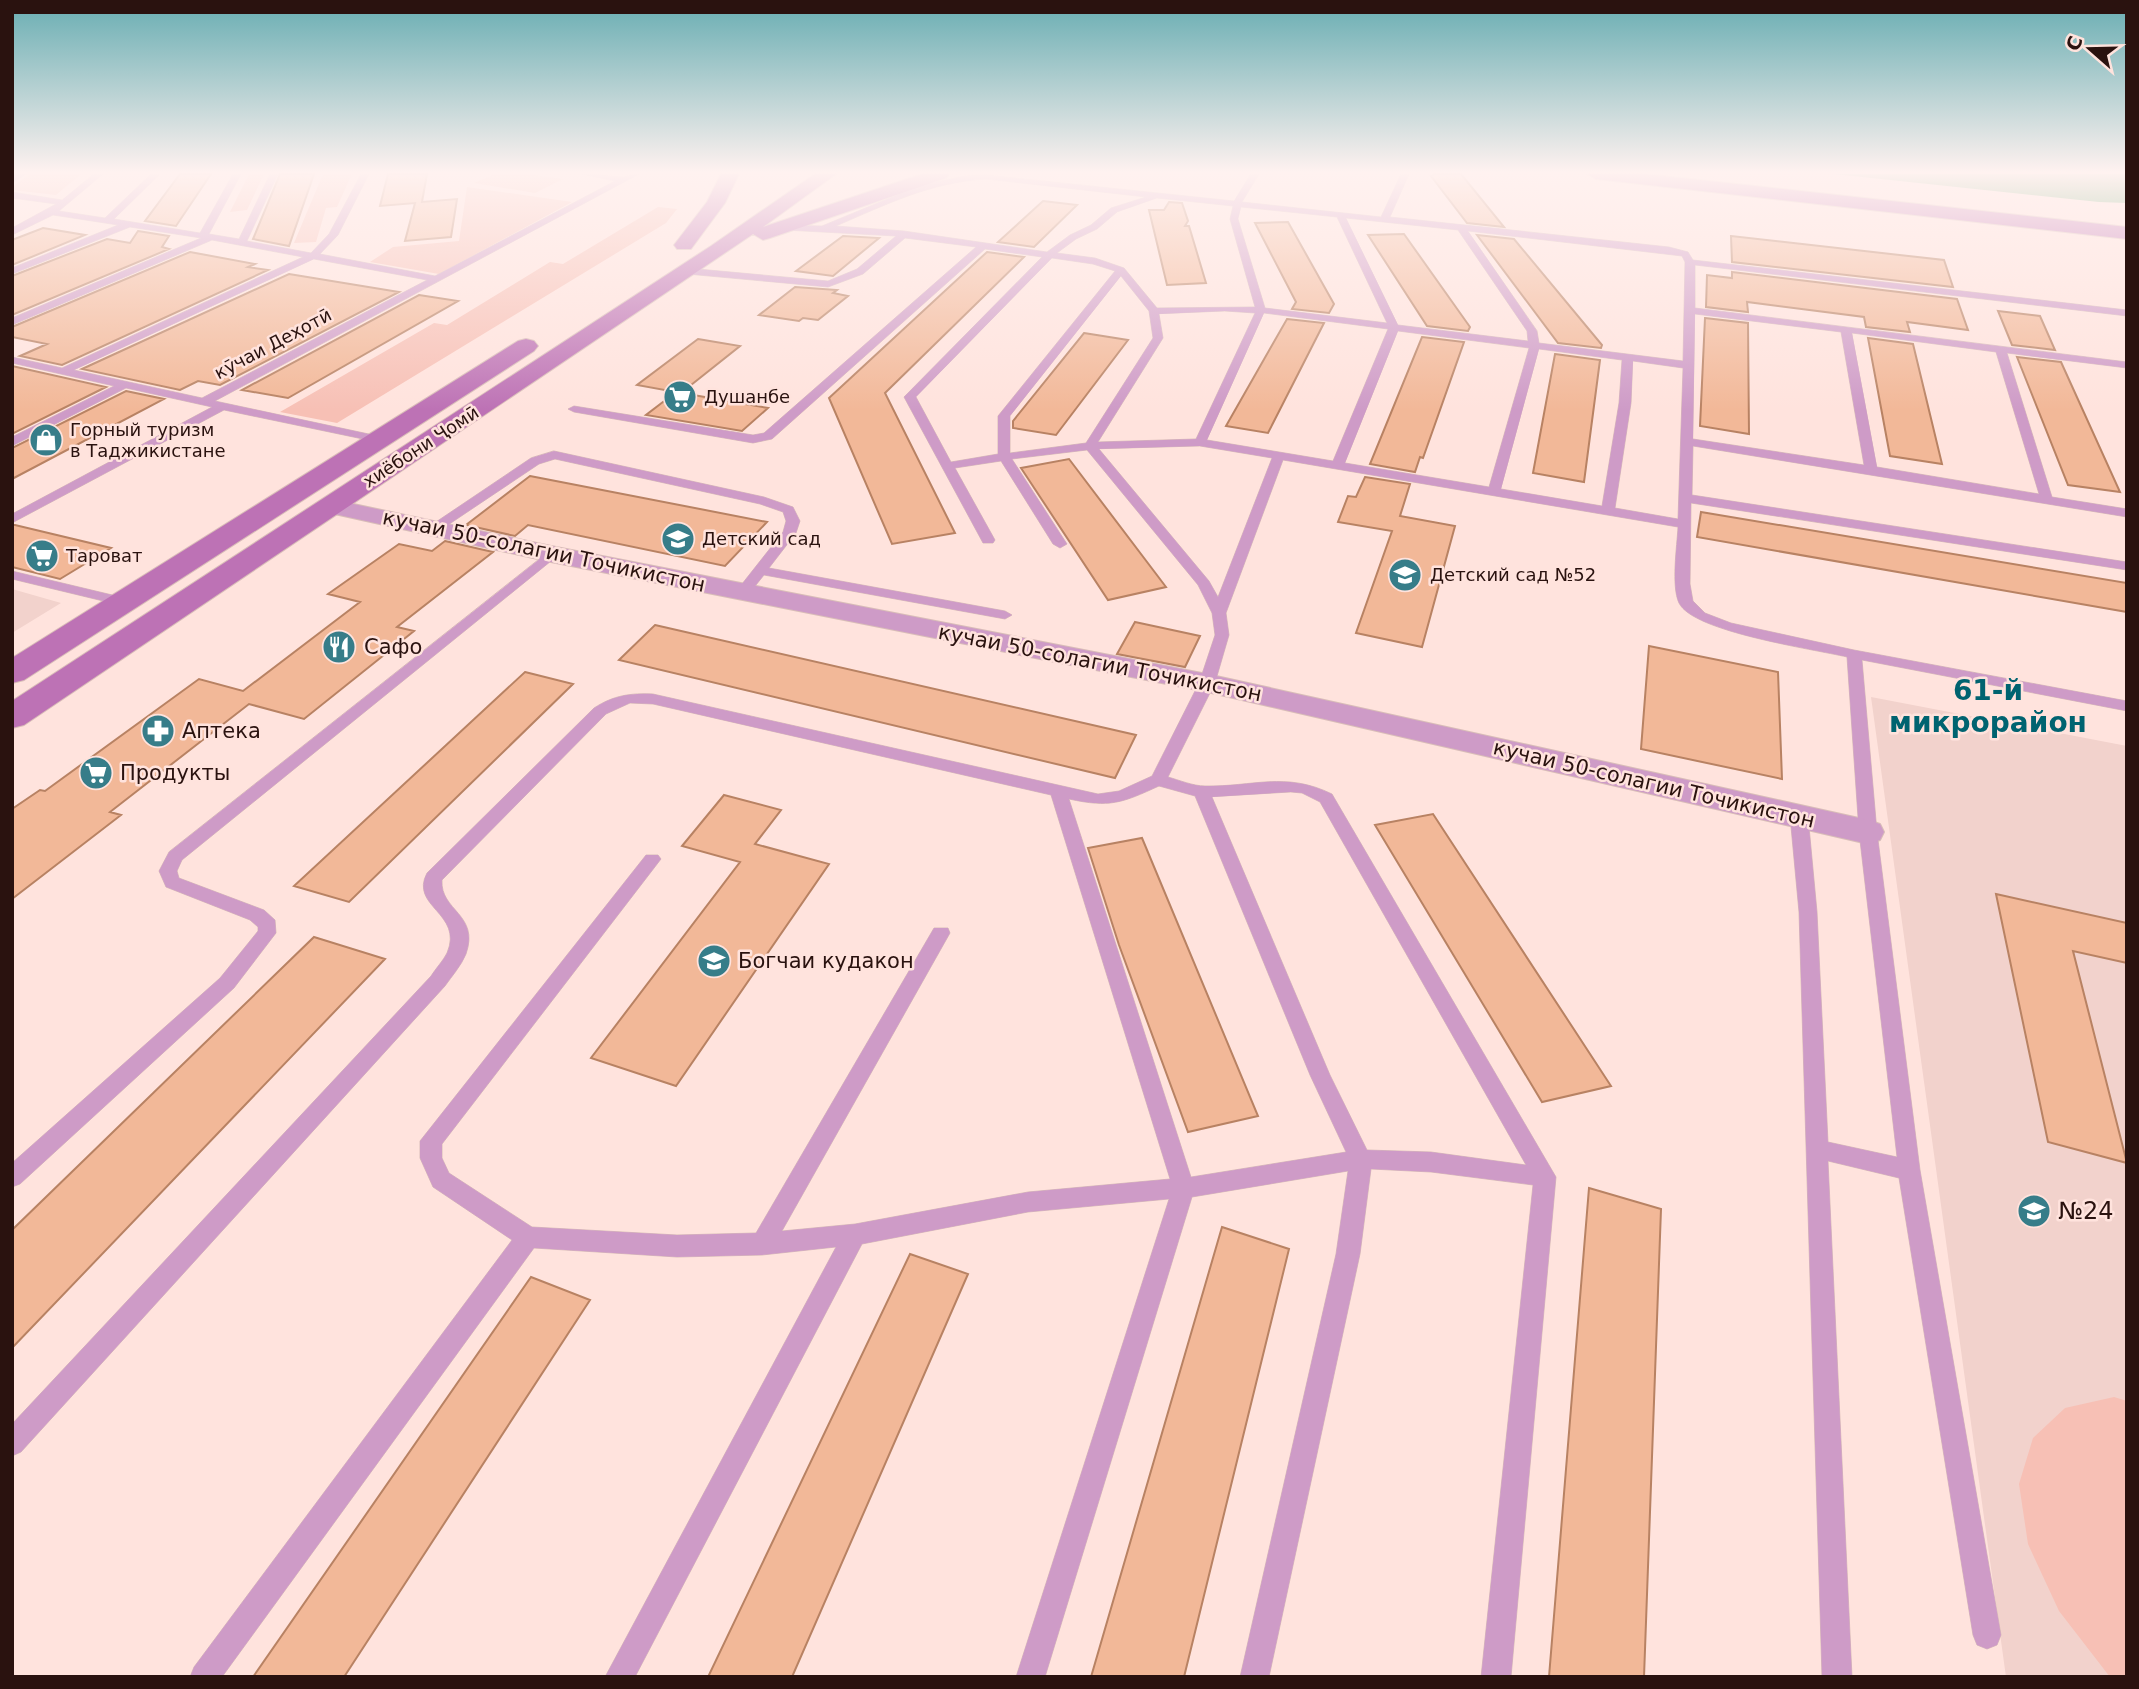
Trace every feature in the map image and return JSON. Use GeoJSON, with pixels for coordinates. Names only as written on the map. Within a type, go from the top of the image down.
{"type":"FeatureCollection","features":[{"type":"Feature","properties":{"kind":"main road"},"geometry":{"type":"LineString","coordinates":[[685,258],[688,253]]}},
{"type":"Feature","properties":{"kind":"main road","name":"хиёбони Ҷомӣ"},"geometry":{"type":"LineString","coordinates":[[12,717],[330,506],[692,253]]}},
{"type":"Feature","properties":{"kind":"main road","name":"хиёбони Ҷомӣ"},"geometry":{"type":"LineString","coordinates":[[613,290],[685,258],[706,253]]}},
{"type":"Feature","properties":{"kind":"main road","name":"хиёбони Ҷомӣ"},"geometry":{"type":"LineString","coordinates":[[12,673],[543,335]]}},
{"type":"Feature","properties":{"kind":"street","name":"кучаи 50-солагии Точикистон"},"geometry":{"type":"LineString","coordinates":[[330,506],[551,554],[1207,684],[1868,832]]}},
{"type":"Feature","properties":{"kind":"lane"},"geometry":{"type":"LineString","coordinates":[[12,271],[57,253]]}},
{"type":"Feature","properties":{"kind":"lane"},"geometry":{"type":"LineString","coordinates":[[12,322],[169,253]]}},
{"type":"Feature","properties":{"kind":"lane"},"geometry":{"type":"LineString","coordinates":[[296,253],[437,279]]}},
{"type":"Feature","properties":{"kind":"lane"},"geometry":{"type":"LineString","coordinates":[[61,372],[316,253]]}},
{"type":"Feature","properties":{"kind":"lane","name":"кӯчаи Деҳотӣ"},"geometry":{"type":"LineString","coordinates":[[202,403],[487,253]]}},
{"type":"Feature","properties":{"kind":"lane"},"geometry":{"type":"LineString","coordinates":[[685,258],[828,284],[846,281],[858,275],[883,253]]}},
{"type":"Feature","properties":{"kind":"lane"},"geometry":{"type":"LineString","coordinates":[[574,409],[753,439],[768,436],[975,253]]}},
{"type":"Feature","properties":{"kind":"lane"},"geometry":{"type":"LineString","coordinates":[[988,540],[909,397],[1051,253],[1095,261],[1121,270],[1154,311],[1158,338],[1090,446]]}},
{"type":"Feature","properties":{"kind":"lane"},"geometry":{"type":"LineString","coordinates":[[1200,442],[1261,310],[1244,253]]}},
{"type":"Feature","properties":{"kind":"lane"},"geometry":{"type":"LineString","coordinates":[[1338,464],[1394,327],[1358,253]]}},
{"type":"Feature","properties":{"kind":"lane"},"geometry":{"type":"LineString","coordinates":[[1478,253],[1532,331],[1534,347],[1494,490]]}},
{"type":"Feature","properties":{"kind":"lane"},"geometry":{"type":"LineString","coordinates":[[1681,253],[1685,254],[1690,262],[1683,583],[1686,602],[1700,617],[1727,626],[1854,654],[2127,706]]}},
{"type":"Feature","properties":{"kind":"lane"},"geometry":{"type":"LineString","coordinates":[[1690,262],[2127,313]]}},
{"type":"Feature","properties":{"kind":"lane"},"geometry":{"type":"LineString","coordinates":[[1060,544],[1004,456],[1004,416],[1121,270]]}},
{"type":"Feature","properties":{"kind":"lane"},"geometry":{"type":"LineString","coordinates":[[1154,311],[1225,308],[1261,310],[1688,365]]}},
{"type":"Feature","properties":{"kind":"lane"},"geometry":{"type":"LineString","coordinates":[[1690,310],[2127,365]]}},
{"type":"Feature","properties":{"kind":"lane"},"geometry":{"type":"LineString","coordinates":[[1846,330],[1871,470]]}},
{"type":"Feature","properties":{"kind":"lane"},"geometry":{"type":"LineString","coordinates":[[2001,350],[2047,500]]}},
{"type":"Feature","properties":{"kind":"lane"},"geometry":{"type":"LineString","coordinates":[[1608,511],[1625,402],[1628,358]]}},
{"type":"Feature","properties":{"kind":"lane","name":"кӯчаи Деҳотӣ"},"geometry":{"type":"LineString","coordinates":[[14,362],[378,440]]}},
{"type":"Feature","properties":{"kind":"lane"},"geometry":{"type":"LineString","coordinates":[[12,442],[124,385]]}},
{"type":"Feature","properties":{"kind":"lane","name":"кӯчаи Деҳотӣ"},"geometry":{"type":"LineString","coordinates":[[12,519],[221,407]]}},
{"type":"Feature","properties":{"kind":"lane"},"geometry":{"type":"LineString","coordinates":[[946,466],[1090,446],[1200,442],[1685,524]]}},
{"type":"Feature","properties":{"kind":"lane"},"geometry":{"type":"LineString","coordinates":[[1687,442],[2127,513]]}},
{"type":"Feature","properties":{"kind":"lane"},"geometry":{"type":"LineString","coordinates":[[12,1443],[438,981],[455,954],[461,935],[458,922],[432,897],[430,890],[433,878],[581,728],[612,703],[629,698],[653,699],[1098,800],[1122,796],[1158,780],[1207,684],[1222,635],[1219,613],[1205,584],[1090,446]]}},
{"type":"Feature","properties":{"kind":"lane"},"geometry":{"type":"LineString","coordinates":[[434,528],[535,461],[554,455],[764,501],[788,510],[793,521],[789,533],[743,592]]}},
{"type":"Feature","properties":{"kind":"lane"},"geometry":{"type":"LineString","coordinates":[[1219,613],[1279,455]]}},
{"type":"Feature","properties":{"kind":"lane"},"geometry":{"type":"LineString","coordinates":[[1686,498],[2127,566]]}},
{"type":"Feature","properties":{"kind":"lane"},"geometry":{"type":"LineString","coordinates":[[12,1177],[226,983],[267,933],[268,925],[257,915],[172,882],[168,871],[175,856],[551,554]]}},
{"type":"Feature","properties":{"kind":"lane"},"geometry":{"type":"LineString","coordinates":[[760,570],[1005,615]]}},
{"type":"Feature","properties":{"kind":"lane"},"geometry":{"type":"LineString","coordinates":[[12,575],[124,602]]}},
{"type":"Feature","properties":{"kind":"lane"},"geometry":{"type":"LineString","coordinates":[[1854,654],[1868,832],[1909,1170],[1987,1635]]}},
{"type":"Feature","properties":{"kind":"lane"},"geometry":{"type":"LineString","coordinates":[[1158,780],[1202,793],[1292,786],[1306,788],[1326,798],[1545,1177],[1496,1677]]}},
{"type":"Feature","properties":{"kind":"lane"},"geometry":{"type":"LineString","coordinates":[[1030,1677],[1184,1188],[1058,792]]}},
{"type":"Feature","properties":{"kind":"lane"},"geometry":{"type":"LineString","coordinates":[[1202,793],[1320,1075],[1361,1159],[1348,1254],[1254,1677]]}},
{"type":"Feature","properties":{"kind":"lane"},"geometry":{"type":"LineString","coordinates":[[1800,817],[1808,912],[1837,1677]]}},
{"type":"Feature","properties":{"kind":"lane"},"geometry":{"type":"LineString","coordinates":[[652,859],[431,1141],[431,1158],[442,1180],[528,1237],[677,1246],[762,1244],[855,1235],[1028,1202],[1184,1188],[1361,1159],[1431,1162],[1545,1177]]}},
{"type":"Feature","properties":{"kind":"lane"},"geometry":{"type":"LineString","coordinates":[[762,1244],[942,933]]}},
{"type":"Feature","properties":{"kind":"lane"},"geometry":{"type":"LineString","coordinates":[[1816,1149],[1909,1170]]}},
{"type":"Feature","properties":{"kind":"lane"},"geometry":{"type":"LineString","coordinates":[[619,1677],[855,1235]]}},
{"type":"Feature","properties":{"kind":"lane"},"geometry":{"type":"LineString","coordinates":[[204,1677],[528,1237]]}},
{"type":"Feature","properties":{"kind":"shaded area"},"geometry":{"type":"Polygon","coordinates":[[[384,253],[478,253],[439,274],[370,262],[384,253]]]}},
{"type":"Feature","properties":{"kind":"shaded area"},"geometry":{"type":"Polygon","coordinates":[[[582,253],[617,253],[337,423],[280,412],[434,323],[447,325],[550,262],[563,264],[582,253]]]}},
{"type":"Feature","properties":{"kind":"shaded area"},"geometry":{"type":"Polygon","coordinates":[[[12,589],[61,603],[12,633],[12,589]]]}},
{"type":"Feature","properties":{"kind":"shaded area","name":"№24"},"geometry":{"type":"Polygon","coordinates":[[[1871,697],[2127,746],[2127,1677],[2006,1677],[1871,697]]]}},
{"type":"Feature","properties":{"kind":"shaded area"},"geometry":{"type":"Polygon","coordinates":[[[2114,1397],[2127,1401],[2127,1677],[2110,1677],[2059,1611],[2028,1544],[2019,1484],[2033,1438],[2065,1408],[2114,1397]]]}},
{"type":"Feature","properties":{"kind":"building"},"geometry":{"type":"Polygon","coordinates":[[[12,253],[42,253],[12,265],[12,253]]]}},
{"type":"Feature","properties":{"kind":"building"},"geometry":{"type":"Polygon","coordinates":[[[72,253],[160,253],[12,315],[12,276],[72,253]]]}},
{"type":"Feature","properties":{"kind":"building"},"geometry":{"type":"Polygon","coordinates":[[[188,253],[255,264],[248,267],[268,270],[62,365],[20,356],[47,344],[12,337],[12,327],[188,253]]]}},
{"type":"Feature","properties":{"kind":"building"},"geometry":{"type":"Polygon","coordinates":[[[820,253],[861,253],[833,276],[796,271],[820,253]]]}},
{"type":"Feature","properties":{"kind":"building"},"geometry":{"type":"Polygon","coordinates":[[[986,253],[1024,257],[885,393],[955,533],[892,544],[829,398],[986,253]]]}},
{"type":"Feature","properties":{"kind":"building"},"geometry":{"type":"Polygon","coordinates":[[[1159,253],[1197,253],[1206,283],[1167,285],[1159,253]]]}},
{"type":"Feature","properties":{"kind":"building"},"geometry":{"type":"Polygon","coordinates":[[[1270,253],[1305,253],[1334,304],[1329,313],[1292,309],[1296,302],[1270,253]]]}},
{"type":"Feature","properties":{"kind":"building"},"geometry":{"type":"Polygon","coordinates":[[[1380,253],[1417,253],[1470,327],[1468,331],[1427,326],[1380,253]]]}},
{"type":"Feature","properties":{"kind":"building"},"geometry":{"type":"Polygon","coordinates":[[[1490,253],[1525,253],[1602,345],[1601,348],[1558,343],[1490,253]]]}},
{"type":"Feature","properties":{"kind":"building"},"geometry":{"type":"Polygon","coordinates":[[[1732,253],[1880,253],[1944,260],[1953,287],[1732,262],[1732,253]]]}},
{"type":"Feature","properties":{"kind":"building"},"geometry":{"type":"Polygon","coordinates":[[[1732,272],[1957,299],[1968,330],[1907,322],[1910,332],[1866,327],[1864,317],[1747,302],[1748,312],[1706,307],[1707,275],[1732,278],[1732,272]]]}},
{"type":"Feature","properties":{"kind":"building"},"geometry":{"type":"Polygon","coordinates":[[[289,274],[399,292],[220,385],[198,381],[180,390],[82,369],[289,274]]]}},
{"type":"Feature","properties":{"kind":"building"},"geometry":{"type":"Polygon","coordinates":[[[795,287],[837,290],[833,293],[848,296],[818,320],[803,318],[799,321],[759,315],[795,287]]]}},
{"type":"Feature","properties":{"kind":"building"},"geometry":{"type":"Polygon","coordinates":[[[419,295],[458,301],[288,398],[242,390],[419,295]]]}},
{"type":"Feature","properties":{"kind":"building"},"geometry":{"type":"Polygon","coordinates":[[[1998,311],[2040,316],[2055,350],[2012,345],[1998,311]]]}},
{"type":"Feature","properties":{"kind":"building"},"geometry":{"type":"Polygon","coordinates":[[[1705,318],[1748,323],[1749,434],[1700,426],[1705,318]]]}},
{"type":"Feature","properties":{"kind":"building"},"geometry":{"type":"Polygon","coordinates":[[[1287,319],[1324,323],[1268,433],[1226,426],[1287,319]]]}},
{"type":"Feature","properties":{"kind":"building"},"geometry":{"type":"Polygon","coordinates":[[[1084,333],[1128,340],[1056,435],[1013,428],[1013,421],[1084,333]]]}},
{"type":"Feature","properties":{"kind":"building"},"geometry":{"type":"Polygon","coordinates":[[[1422,337],[1464,342],[1423,458],[1420,457],[1415,472],[1370,464],[1422,337]]]}},
{"type":"Feature","properties":{"kind":"building"},"geometry":{"type":"Polygon","coordinates":[[[1868,338],[1913,344],[1942,464],[1890,456],[1868,338]]]}},
{"type":"Feature","properties":{"kind":"building"},"geometry":{"type":"Polygon","coordinates":[[[698,339],[740,346],[681,393],[637,385],[698,339]]]}},
{"type":"Feature","properties":{"kind":"building"},"geometry":{"type":"Polygon","coordinates":[[[1555,354],[1600,360],[1584,482],[1533,473],[1555,354]]]}},
{"type":"Feature","properties":{"kind":"building"},"geometry":{"type":"Polygon","coordinates":[[[2017,357],[2061,362],[2120,492],[2068,485],[2017,357]]]}},
{"type":"Feature","properties":{"kind":"building"},"geometry":{"type":"Polygon","coordinates":[[[12,366],[106,387],[12,434],[12,366]]]}},
{"type":"Feature","properties":{"kind":"building"},"geometry":{"type":"Polygon","coordinates":[[[126,391],[164,399],[12,479],[12,448],[126,391]]]}},
{"type":"Feature","properties":{"kind":"building"},"geometry":{"type":"Polygon","coordinates":[[[676,392],[768,408],[742,431],[646,415],[676,392]]]}},
{"type":"Feature","properties":{"kind":"building"},"geometry":{"type":"Polygon","coordinates":[[[1069,459],[1166,587],[1108,600],[1021,468],[1069,459]]]}},
{"type":"Feature","properties":{"kind":"building"},"geometry":{"type":"Polygon","coordinates":[[[530,476],[767,522],[725,566],[528,525],[515,536],[466,525],[530,476]]]}},
{"type":"Feature","properties":{"kind":"building"},"geometry":{"type":"Polygon","coordinates":[[[1365,477],[1410,484],[1400,516],[1455,526],[1422,647],[1356,633],[1392,531],[1338,522],[1348,496],[1356,497],[1365,477]]]}},
{"type":"Feature","properties":{"kind":"building"},"geometry":{"type":"Polygon","coordinates":[[[1701,512],[2127,583],[2127,612],[1697,537],[1701,512]]]}},
{"type":"Feature","properties":{"kind":"building"},"geometry":{"type":"Polygon","coordinates":[[[12,525],[111,548],[60,579],[12,567],[12,525]]]}},
{"type":"Feature","properties":{"kind":"building"},"geometry":{"type":"Polygon","coordinates":[[[445,541],[493,552],[397,627],[414,631],[304,719],[249,704],[110,812],[121,815],[12,899],[12,809],[40,790],[45,791],[199,679],[243,691],[360,602],[328,594],[399,544],[432,551],[445,541]]]}},
{"type":"Feature","properties":{"kind":"building"},"geometry":{"type":"Polygon","coordinates":[[[1135,622],[1200,636],[1185,667],[1117,654],[1135,622]]]}},
{"type":"Feature","properties":{"kind":"building"},"geometry":{"type":"Polygon","coordinates":[[[655,625],[1136,735],[1115,778],[619,660],[655,625]]]}},
{"type":"Feature","properties":{"kind":"building"},"geometry":{"type":"Polygon","coordinates":[[[1649,646],[1778,672],[1782,779],[1641,749],[1649,646]]]}},
{"type":"Feature","properties":{"kind":"building"},"geometry":{"type":"Polygon","coordinates":[[[525,672],[573,684],[349,902],[294,886],[525,672]]]}},
{"type":"Feature","properties":{"kind":"building","name":"Богчаи кудакон"},"geometry":{"type":"Polygon","coordinates":[[[724,795],[781,810],[755,844],[829,864],[676,1086],[591,1058],[740,862],[682,846],[724,795]]]}},
{"type":"Feature","properties":{"kind":"building"},"geometry":{"type":"Polygon","coordinates":[[[1433,814],[1611,1086],[1542,1102],[1375,825],[1433,814]]]}},
{"type":"Feature","properties":{"kind":"building"},"geometry":{"type":"Polygon","coordinates":[[[1142,838],[1258,1116],[1188,1132],[1119,945],[1088,848],[1142,838]]]}},
{"type":"Feature","properties":{"kind":"building"},"geometry":{"type":"Polygon","coordinates":[[[1996,894],[2127,923],[2127,963],[2073,951],[2127,1163],[2048,1142],[1996,894]]]}},
{"type":"Feature","properties":{"kind":"building"},"geometry":{"type":"Polygon","coordinates":[[[314,937],[385,959],[12,1348],[12,1230],[314,937]]]}},
{"type":"Feature","properties":{"kind":"building"},"geometry":{"type":"Polygon","coordinates":[[[1589,1188],[1661,1209],[1644,1677],[1549,1677],[1589,1188]]]}},
{"type":"Feature","properties":{"kind":"building"},"geometry":{"type":"Polygon","coordinates":[[[1222,1227],[1289,1249],[1184,1677],[1091,1677],[1222,1227]]]}},
{"type":"Feature","properties":{"kind":"building"},"geometry":{"type":"Polygon","coordinates":[[[910,1254],[968,1274],[792,1677],[708,1677],[910,1254]]]}},
{"type":"Feature","properties":{"kind":"building"},"geometry":{"type":"Polygon","coordinates":[[[531,1277],[590,1300],[344,1677],[253,1677],[531,1277]]]}},
{"type":"Feature","properties":{"kind":"place","name":"Душанбе"},"geometry":{"type":"Point","coordinates":[680,397]}},
{"type":"Feature","properties":{"kind":"place","name":"Горный туризм в Таджикистане"},"geometry":{"type":"Point","coordinates":[46,440]}},
{"type":"Feature","properties":{"kind":"place","name":"Детский сад"},"geometry":{"type":"Point","coordinates":[678,539]}},
{"type":"Feature","properties":{"kind":"place","name":"Тароват"},"geometry":{"type":"Point","coordinates":[42,556]}},
{"type":"Feature","properties":{"kind":"place","name":"Детский сад №52"},"geometry":{"type":"Point","coordinates":[1405,575]}},
{"type":"Feature","properties":{"kind":"place","name":"Сафо"},"geometry":{"type":"Point","coordinates":[339,647]}},
{"type":"Feature","properties":{"kind":"place","name":"Аптека"},"geometry":{"type":"Point","coordinates":[158,731]}},
{"type":"Feature","properties":{"kind":"place","name":"Продукты"},"geometry":{"type":"Point","coordinates":[96,773]}},
{"type":"Feature","properties":{"kind":"place","name":"Богчаи кудакон"},"geometry":{"type":"Point","coordinates":[714,961]}},
{"type":"Feature","properties":{"kind":"place","name":"№24"},"geometry":{"type":"Point","coordinates":[2034,1211]}},
{"type":"Feature","properties":{"kind":"district","name":"61-й микрорайон"},"geometry":{"type":"Point","coordinates":[1988,706]}}]}
